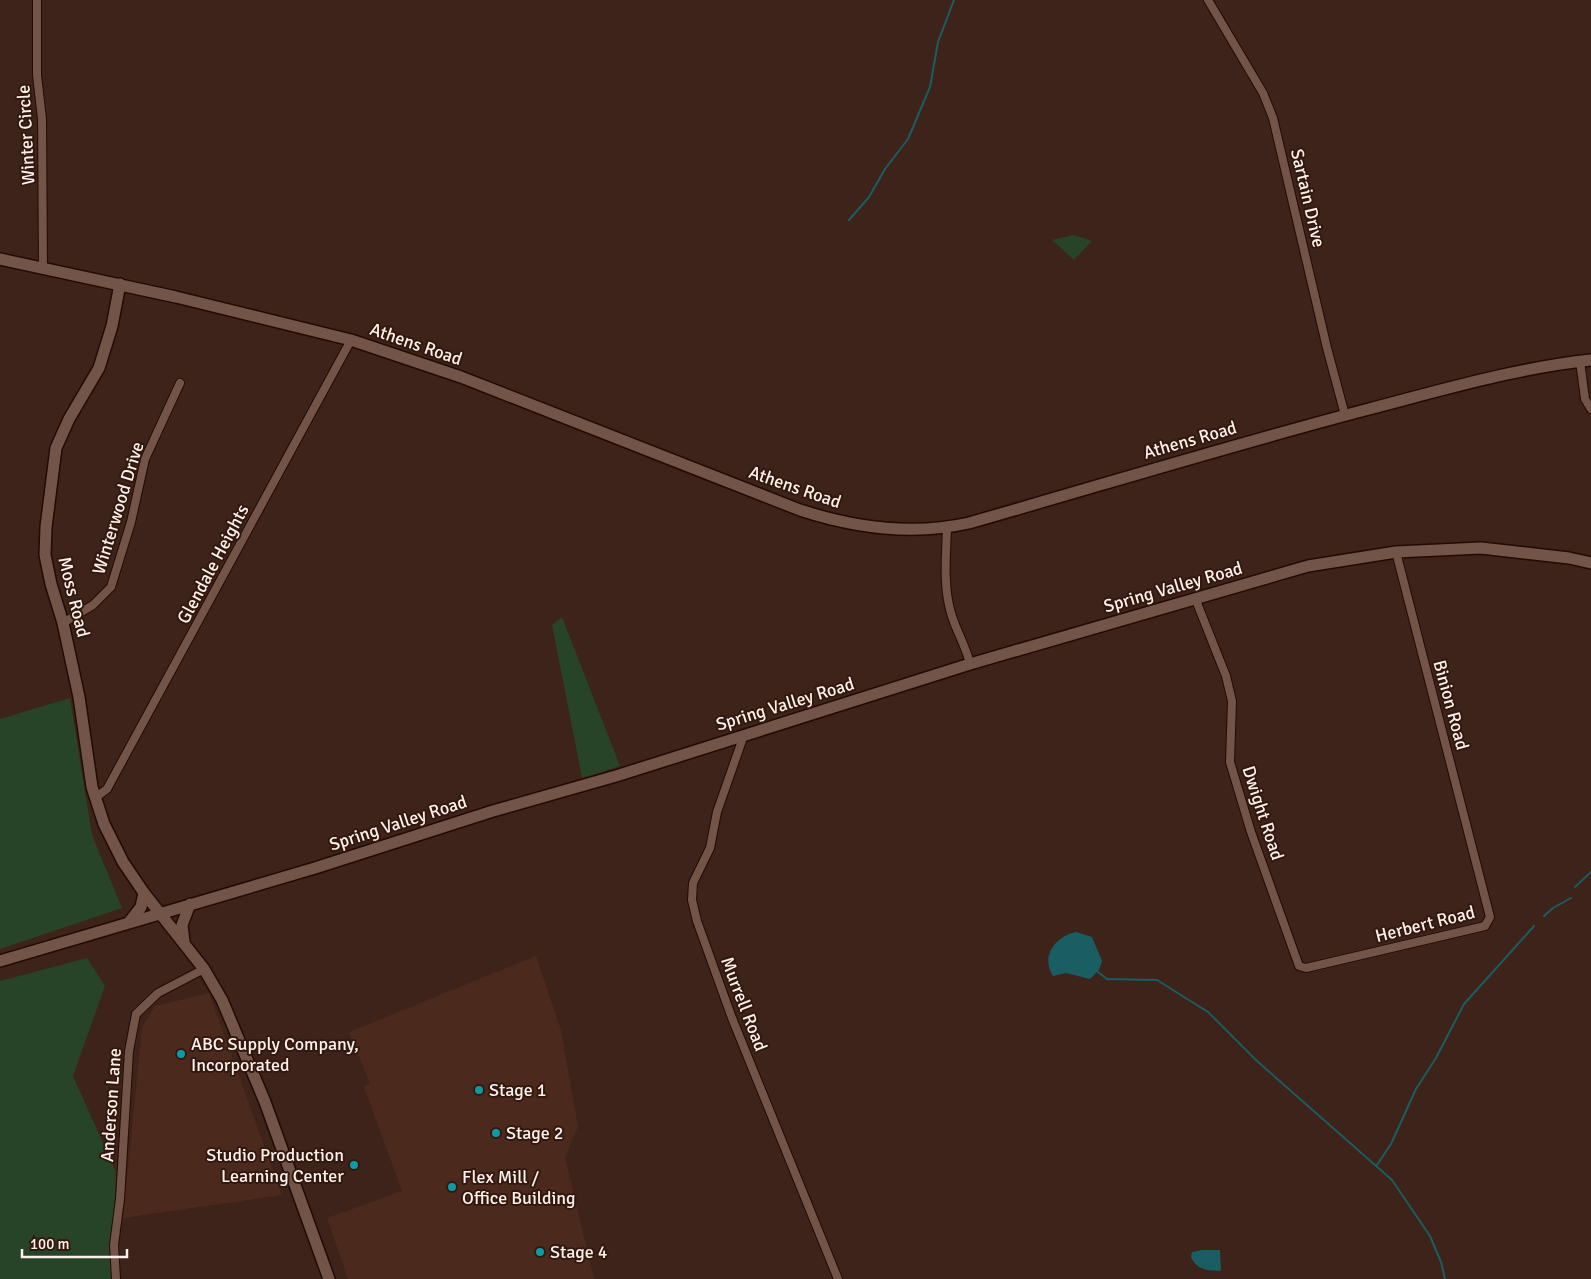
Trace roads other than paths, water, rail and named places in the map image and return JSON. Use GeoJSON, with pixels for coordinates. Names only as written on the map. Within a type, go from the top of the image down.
{"type":"FeatureCollection","features":[{"type":"Feature","properties":{"kind":"street","name":"Winter Circle"},"geometry":{"type":"LineString","coordinates":[[37,0],[37,75],[43,147],[43,268]]}},
{"type":"Feature","properties":{"kind":"street","name":"Sartain Drive"},"geometry":{"type":"LineString","coordinates":[[1208,0],[1263,93],[1274,118],[1327,348],[1345,415]]}},
{"type":"Feature","properties":{"kind":"street","name":"Athens Road"},"geometry":{"type":"LineString","coordinates":[[0,260],[120,284],[351,340],[461,377],[780,503],[824,518],[850,524],[897,530],[947,528],[1345,415],[1517,372],[1585,361]]}},
{"type":"Feature","properties":{"kind":"street","name":"Moss Road"},"geometry":{"type":"LineString","coordinates":[[120,284],[112,326],[99,368],[56,448],[46,527],[45,555],[51,584],[63,623],[79,697],[95,798],[104,824],[123,862],[144,893],[204,969],[226,1009],[265,1102],[329,1279]]}},
{"type":"Feature","properties":{"kind":"street","name":"Glendale Heights"},"geometry":{"type":"LineString","coordinates":[[95,798],[108,789],[351,340]]}},
{"type":"Feature","properties":{"kind":"street"},"geometry":{"type":"LineString","coordinates":[[1585,361],[1585,399],[1591,409]]}},
{"type":"Feature","properties":{"kind":"street","name":"Winterwood Drive"},"geometry":{"type":"LineString","coordinates":[[63,623],[93,605],[110,587],[131,522],[145,459],[180,383]]}},
{"type":"Feature","properties":{"kind":"street"},"geometry":{"type":"LineString","coordinates":[[947,528],[947,596],[955,625],[967,652],[970,664]]}},
{"type":"Feature","properties":{"kind":"street","name":"Spring Valley Road"},"geometry":{"type":"LineString","coordinates":[[0,961],[308,871],[493,811],[616,776],[970,664],[1308,566],[1396,552],[1487,548],[1569,558],[1591,563]]}},
{"type":"Feature","properties":{"kind":"street","name":"Binion Road"},"geometry":{"type":"LineString","coordinates":[[1396,552],[1478,866]]}},
{"type":"Feature","properties":{"kind":"street","name":"Dwight Road"},"geometry":{"type":"LineString","coordinates":[[1195,598],[1226,676],[1232,701],[1230,762],[1251,832],[1300,966],[1306,968],[1341,960]]}},
{"type":"Feature","properties":{"kind":"street","name":"Murrell Road"},"geometry":{"type":"LineString","coordinates":[[744,735],[717,812],[710,848],[693,883],[692,900],[697,921],[732,1018],[838,1279]]}},
{"type":"Feature","properties":{"kind":"street","name":"Herbert Road"},"geometry":{"type":"LineString","coordinates":[[1341,960],[1485,926],[1489,913],[1478,866]]}},
{"type":"Feature","properties":{"kind":"street"},"geometry":{"type":"LineString","coordinates":[[128,923],[142,907],[144,893]]}},
{"type":"Feature","properties":{"kind":"street"},"geometry":{"type":"LineString","coordinates":[[185,946],[182,925],[190,904]]}},
{"type":"Feature","properties":{"kind":"street","name":"Anderson Lane"},"geometry":{"type":"LineString","coordinates":[[116,1279],[114,1245],[120,1199],[129,1051],[136,1014],[158,993],[204,969]]}},
{"type":"Feature","properties":{"kind":"water"},"geometry":{"type":"Polygon","coordinates":[[[1076,932],[1092,937],[1102,961],[1099,970],[1090,979],[1066,973],[1053,976],[1049,969],[1048,961],[1052,948],[1062,938],[1076,932]]]}},
{"type":"Feature","properties":{"kind":"water"},"geometry":{"type":"Polygon","coordinates":[[[1220,1250],[1221,1270],[1206,1270],[1196,1265],[1191,1257],[1192,1252],[1220,1250]]]}},
{"type":"Feature","properties":{"kind":"waterway"},"geometry":{"type":"LineString","coordinates":[[849,220],[869,197],[885,169],[908,139],[930,87],[938,42],[954,0]]}},
{"type":"Feature","properties":{"kind":"waterway"},"geometry":{"type":"LineString","coordinates":[[1575,887],[1591,872]]}},
{"type":"Feature","properties":{"kind":"waterway"},"geometry":{"type":"LineString","coordinates":[[1544,916],[1553,908],[1571,898]]}},
{"type":"Feature","properties":{"kind":"waterway"},"geometry":{"type":"LineString","coordinates":[[1377,1165],[1391,1144],[1416,1089],[1436,1058],[1464,1004],[1534,926]]}},
{"type":"Feature","properties":{"kind":"waterway"},"geometry":{"type":"LineString","coordinates":[[1098,972],[1107,979],[1157,980],[1208,1012],[1257,1061],[1392,1180],[1430,1236],[1441,1262],[1445,1279]]}},
{"type":"Feature","properties":{"kind":"place","name":"ABC Supply Company, Incorporated"},"geometry":{"type":"Point","coordinates":[181,1054]}},
{"type":"Feature","properties":{"kind":"place","name":"Stage 1"},"geometry":{"type":"Point","coordinates":[479,1090]}},
{"type":"Feature","properties":{"kind":"place","name":"Stage 2"},"geometry":{"type":"Point","coordinates":[496,1133]}},
{"type":"Feature","properties":{"kind":"place","name":"Studio Production Learning Center"},"geometry":{"type":"Point","coordinates":[354,1165]}},
{"type":"Feature","properties":{"kind":"place","name":"Flex Mill / Office Building"},"geometry":{"type":"Point","coordinates":[452,1187]}},
{"type":"Feature","properties":{"kind":"place","name":"Stage 4"},"geometry":{"type":"Point","coordinates":[540,1252]}}]}
